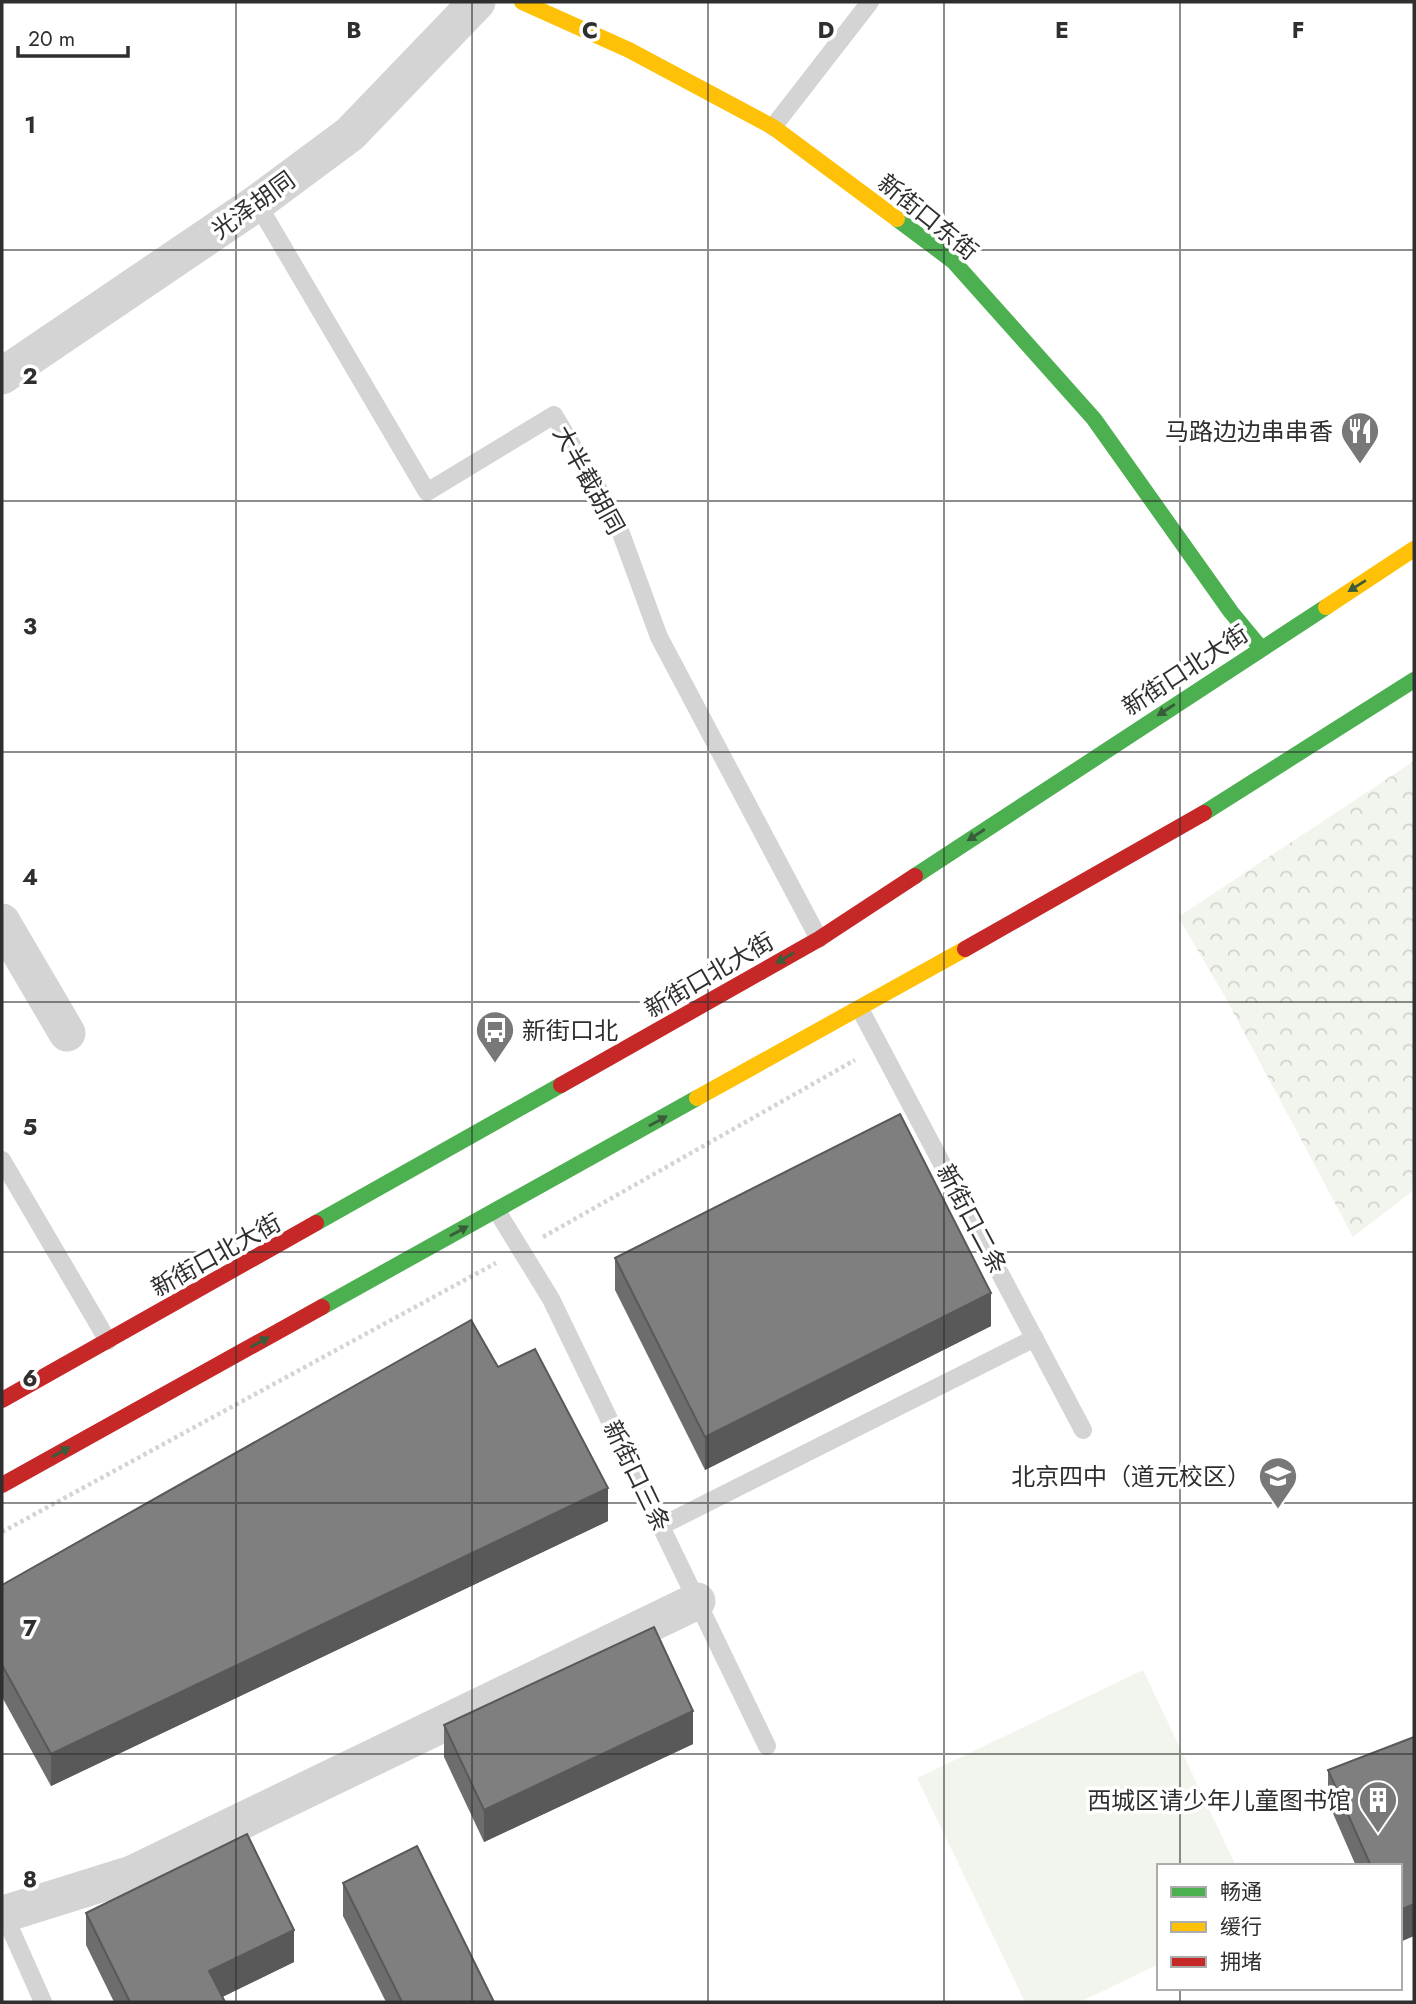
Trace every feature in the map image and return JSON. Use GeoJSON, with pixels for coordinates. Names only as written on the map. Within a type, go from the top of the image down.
{"type":"FeatureCollection","features":[{"type":"Feature","properties":{"kind":"main road","name":"新街口东街"},"geometry":{"type":"LineString","coordinates":[[522,2],[629,50],[774,127],[953,261],[1094,419],[1231,612],[1261,647]]}},
{"type":"Feature","properties":{"kind":"main road","name":"新街口北大街"},"geometry":{"type":"LineString","coordinates":[[2,1401],[819,939],[1414,549]]}},
{"type":"Feature","properties":{"kind":"main road"},"geometry":{"type":"LineString","coordinates":[[2,1485],[1167,837],[1414,680]]}},
{"type":"Feature","properties":{"kind":"street","name":"光泽胡同"},"geometry":{"type":"LineString","coordinates":[[2,376],[257,203],[350,134],[477,2]]}},
{"type":"Feature","properties":{"kind":"street"},"geometry":{"type":"LineString","coordinates":[[2,922],[67,1033]]}},
{"type":"Feature","properties":{"kind":"street"},"geometry":{"type":"LineString","coordinates":[[3,1912],[132,1874],[697,1601]]}},
{"type":"Feature","properties":{"kind":"lane"},"geometry":{"type":"LineString","coordinates":[[774,127],[870,2]]}},
{"type":"Feature","properties":{"kind":"lane","name":"大半截胡同"},"geometry":{"type":"LineString","coordinates":[[257,203],[427,492],[554,415],[615,517],[659,638],[819,939]]}},
{"type":"Feature","properties":{"kind":"lane","name":"新街口二条"},"geometry":{"type":"LineString","coordinates":[[860,1009],[1083,1430]]}},
{"type":"Feature","properties":{"kind":"lane"},"geometry":{"type":"LineString","coordinates":[[2,1160],[108,1341]]}},
{"type":"Feature","properties":{"kind":"lane","name":"新街口三条"},"geometry":{"type":"LineString","coordinates":[[497,1211],[551,1299],[767,1746]]}},
{"type":"Feature","properties":{"kind":"lane"},"geometry":{"type":"LineString","coordinates":[[661,1526],[1035,1338]]}},
{"type":"Feature","properties":{"kind":"lane"},"geometry":{"type":"LineString","coordinates":[[3,1912],[43,2002]]}},
{"type":"Feature","properties":{"kind":"green space"},"geometry":{"type":"Polygon","coordinates":[[[1414,761],[1414,1190],[1353,1237],[1224,995],[1178,917],[1414,761]]]}},
{"type":"Feature","properties":{"kind":"green space"},"geometry":{"type":"Polygon","coordinates":[[[1143,1670],[1235,1864],[1157,1864],[1157,1965],[1080,2002],[1025,2002],[917,1778],[1143,1670]]]}},
{"type":"Feature","properties":{"kind":"building"},"geometry":{"type":"Polygon","coordinates":[[[900,1114],[991,1293],[705,1437],[615,1258],[900,1114]]]}},
{"type":"Feature","properties":{"kind":"building"},"geometry":{"type":"Polygon","coordinates":[[[471,1320],[498,1367],[535,1349],[608,1488],[51,1754],[2,1665],[2,1585],[471,1320]]]}},
{"type":"Feature","properties":{"kind":"building"},"geometry":{"type":"Polygon","coordinates":[[[654,1627],[693,1711],[484,1810],[444,1725],[654,1627]]]}},
{"type":"Feature","properties":{"kind":"building","name":"西城区请少年儿童图书馆"},"geometry":{"type":"Polygon","coordinates":[[[1414,1737],[1414,1904],[1402,1909],[1402,1864],[1370,1864],[1328,1770],[1414,1737]]]}},
{"type":"Feature","properties":{"kind":"building"},"geometry":{"type":"Polygon","coordinates":[[[247,1834],[294,1930],[209,1971],[225,2002],[130,2002],[86,1913],[247,1834]]]}},
{"type":"Feature","properties":{"kind":"building"},"geometry":{"type":"Polygon","coordinates":[[[417,1846],[494,2002],[402,2002],[343,1883],[417,1846]]]}},
{"type":"Feature","properties":{"kind":"traffic: fast"},"geometry":{"type":"LineString","coordinates":[[897,219],[953,261],[1094,419],[1231,612],[1260,647]]}},
{"type":"Feature","properties":{"kind":"traffic: fast"},"geometry":{"type":"LineString","coordinates":[[915,876],[1326,607]]}},
{"type":"Feature","properties":{"kind":"traffic: fast"},"geometry":{"type":"LineString","coordinates":[[1204,813],[1414,680]]}},
{"type":"Feature","properties":{"kind":"traffic: fast"},"geometry":{"type":"LineString","coordinates":[[316,1223],[561,1085]]}},
{"type":"Feature","properties":{"kind":"traffic: fast"},"geometry":{"type":"LineString","coordinates":[[322,1307],[697,1098]]}},
{"type":"Feature","properties":{"kind":"traffic: slow"},"geometry":{"type":"LineString","coordinates":[[522,2],[629,50],[773,127],[897,219]]}},
{"type":"Feature","properties":{"kind":"traffic: slow"},"geometry":{"type":"LineString","coordinates":[[1326,607],[1414,549]]}},
{"type":"Feature","properties":{"kind":"traffic: slow"},"geometry":{"type":"LineString","coordinates":[[697,1098],[965,949]]}},
{"type":"Feature","properties":{"kind":"traffic: jam"},"geometry":{"type":"LineString","coordinates":[[965,949],[1204,813]]}},
{"type":"Feature","properties":{"kind":"traffic: jam"},"geometry":{"type":"LineString","coordinates":[[561,1085],[819,939],[915,876]]}},
{"type":"Feature","properties":{"kind":"traffic: jam"},"geometry":{"type":"LineString","coordinates":[[2,1400],[316,1223]]}},
{"type":"Feature","properties":{"kind":"traffic: jam"},"geometry":{"type":"LineString","coordinates":[[2,1485],[322,1307]]}},
{"type":"Feature","properties":{"kind":"place","name":"马路边边串串香"},"geometry":{"type":"Point","coordinates":[1360,465]}},
{"type":"Feature","properties":{"kind":"place","name":"新街口北"},"geometry":{"type":"Point","coordinates":[495,1064]}},
{"type":"Feature","properties":{"kind":"place","name":"北京四中（道元校区）"},"geometry":{"type":"Point","coordinates":[1278,1510]}},
{"type":"Feature","properties":{"kind":"place","name":"西城区请少年儿童图书馆"},"geometry":{"type":"Point","coordinates":[1378,1834]}}]}
